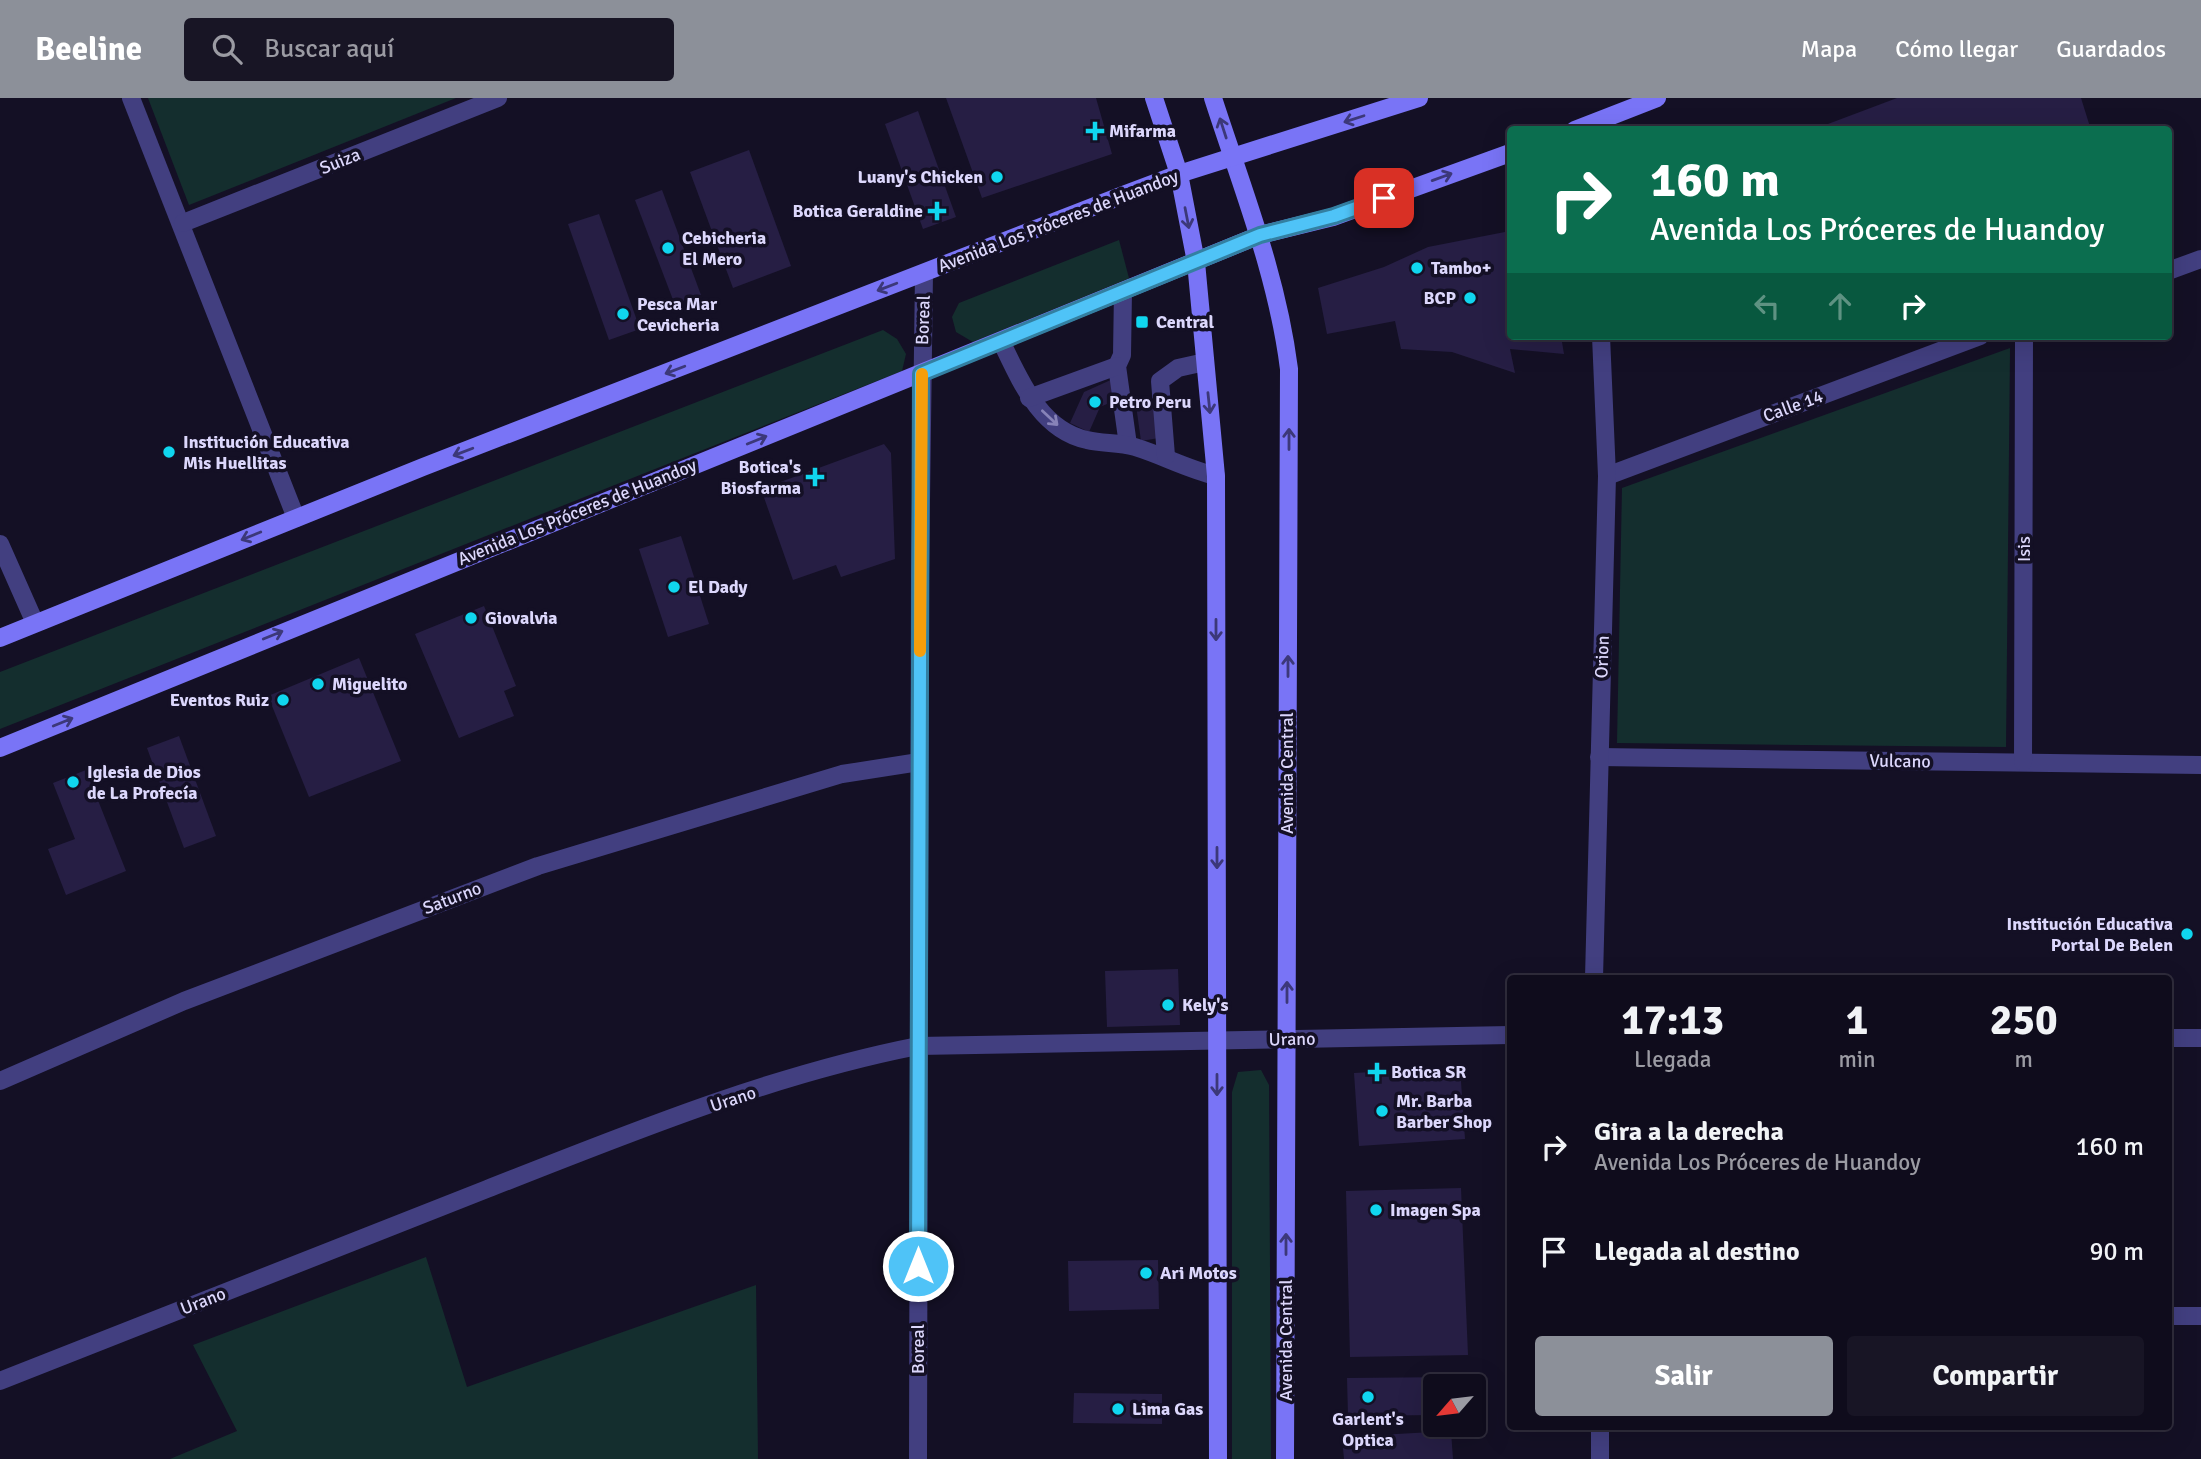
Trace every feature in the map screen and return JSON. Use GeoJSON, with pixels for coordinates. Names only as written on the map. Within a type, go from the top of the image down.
{"type":"FeatureCollection","features":[{"type":"Feature","properties":{"kind":"main road"},"geometry":{"type":"LineString","coordinates":[[1154,98],[1179,174],[1196,262],[1216,476],[1218,1459]]}},
{"type":"Feature","properties":{"kind":"main road","name":"Avenida Central"},"geometry":{"type":"LineString","coordinates":[[1213,98],[1260,235],[1282,314],[1289,369],[1285,1459]]}},
{"type":"Feature","properties":{"kind":"main road","name":"Avenida Los Próceres de Huandoy"},"geometry":{"type":"LineString","coordinates":[[0,638],[296,519],[1179,174],[1419,98]]}},
{"type":"Feature","properties":{"kind":"main road"},"geometry":{"type":"LineString","coordinates":[[1585,126],[1657,98]]}},
{"type":"Feature","properties":{"kind":"main road","name":"Avenida Los Próceres de Huandoy"},"geometry":{"type":"LineString","coordinates":[[0,748],[1260,235],[1334,216],[1507,154]]}},
{"type":"Feature","properties":{"kind":"street"},"geometry":{"type":"LineString","coordinates":[[131,98],[183,223],[296,519]]}},
{"type":"Feature","properties":{"kind":"street","name":"Suiza"},"geometry":{"type":"LineString","coordinates":[[183,223],[498,98]]}},
{"type":"Feature","properties":{"kind":"street"},"geometry":{"type":"LineString","coordinates":[[2172,270],[2201,260]]}},
{"type":"Feature","properties":{"kind":"street","name":"Boreal"},"geometry":{"type":"LineString","coordinates":[[918,1459],[919,762],[924,273]]}},
{"type":"Feature","properties":{"kind":"street"},"geometry":{"type":"LineString","coordinates":[[1123,290],[1122,355],[1117,366],[1128,445]]}},
{"type":"Feature","properties":{"kind":"street","name":"Orion"},"geometry":{"type":"LineString","coordinates":[[1594,975],[1607,476],[1601,340]]}},
{"type":"Feature","properties":{"kind":"street","name":"Calle 14"},"geometry":{"type":"LineString","coordinates":[[1607,476],[1969,340]]}},
{"type":"Feature","properties":{"kind":"street","name":"Isis"},"geometry":{"type":"LineString","coordinates":[[2023,762],[2024,340]]}},
{"type":"Feature","properties":{"kind":"street"},"geometry":{"type":"LineString","coordinates":[[1001,341],[1029,398],[1068,435],[1088,441],[1128,445],[1166,456],[1183,468],[1216,476]]}},
{"type":"Feature","properties":{"kind":"street"},"geometry":{"type":"LineString","coordinates":[[1166,456],[1160,382],[1178,368],[1205,362]]}},
{"type":"Feature","properties":{"kind":"street"},"geometry":{"type":"LineString","coordinates":[[1029,398],[1117,366]]}},
{"type":"Feature","properties":{"kind":"street"},"geometry":{"type":"LineString","coordinates":[[0,544],[35,623]]}},
{"type":"Feature","properties":{"kind":"street","name":"Vulcano"},"geometry":{"type":"LineString","coordinates":[[1599,757],[2201,765]]}},
{"type":"Feature","properties":{"kind":"street","name":"Saturno"},"geometry":{"type":"LineString","coordinates":[[0,1081],[184,1001],[538,866],[842,774],[919,762]]}},
{"type":"Feature","properties":{"kind":"street","name":"Urano"},"geometry":{"type":"LineString","coordinates":[[0,1381],[580,1153],[864,1057],[918,1046],[1507,1035]]}},
{"type":"Feature","properties":{"kind":"street"},"geometry":{"type":"LineString","coordinates":[[2172,1038],[2201,1038]]}},
{"type":"Feature","properties":{"kind":"street"},"geometry":{"type":"LineString","coordinates":[[2172,1316],[2201,1316]]}},
{"type":"Feature","properties":{"kind":"street"},"geometry":{"type":"LineString","coordinates":[[1600,1430],[1600,1459]]}},
{"type":"Feature","properties":{"kind":"green space"},"geometry":{"type":"Polygon","coordinates":[[[148,98],[456,98],[189,205],[148,98]]]}},
{"type":"Feature","properties":{"kind":"green space"},"geometry":{"type":"Polygon","coordinates":[[[1119,240],[1130,282],[978,345],[956,332],[952,317],[959,303],[1119,240]]]}},
{"type":"Feature","properties":{"kind":"green space"},"geometry":{"type":"Polygon","coordinates":[[[883,330],[897,339],[906,354],[902,371],[0,729],[0,672],[883,330]]]}},
{"type":"Feature","properties":{"kind":"green space"},"geometry":{"type":"Polygon","coordinates":[[[2010,348],[2006,747],[1617,743],[1622,488],[2010,348]]]}},
{"type":"Feature","properties":{"kind":"green space"},"geometry":{"type":"Polygon","coordinates":[[[1261,1070],[1269,1085],[1271,1459],[1232,1459],[1232,1092],[1238,1072],[1261,1070]]]}},
{"type":"Feature","properties":{"kind":"green space"},"geometry":{"type":"Polygon","coordinates":[[[426,1257],[467,1387],[756,1285],[758,1459],[170,1459],[237,1431],[193,1345],[426,1257]]]}},
{"type":"Feature","properties":{"kind":"building"},"geometry":{"type":"Polygon","coordinates":[[[946,98],[1096,98],[1112,154],[982,198],[946,98]]]}},
{"type":"Feature","properties":{"kind":"building"},"geometry":{"type":"Polygon","coordinates":[[[1897,98],[2081,98],[2090,126],[1823,126],[1897,98]]]}},
{"type":"Feature","properties":{"kind":"building"},"geometry":{"type":"Polygon","coordinates":[[[918,111],[956,217],[923,229],[885,124],[918,111]]]}},
{"type":"Feature","properties":{"kind":"building"},"geometry":{"type":"Polygon","coordinates":[[[749,150],[791,266],[733,288],[690,172],[749,150]]]}},
{"type":"Feature","properties":{"kind":"building","name":"Cebicheria El Mero"},"geometry":{"type":"Polygon","coordinates":[[[662,190],[701,295],[675,305],[635,200],[662,190]]]}},
{"type":"Feature","properties":{"kind":"building"},"geometry":{"type":"Polygon","coordinates":[[[599,214],[640,329],[609,340],[568,224],[599,214]]]}},
{"type":"Feature","properties":{"kind":"building"},"geometry":{"type":"Polygon","coordinates":[[[1507,232],[1507,340],[1562,340],[1564,354],[1510,349],[1515,373],[1452,352],[1401,349],[1395,321],[1327,334],[1318,288],[1384,267],[1428,247],[1507,232]]]}},
{"type":"Feature","properties":{"kind":"building","name":"Petro Peru"},"geometry":{"type":"Polygon","coordinates":[[[1113,379],[1121,398],[1100,407],[1089,432],[1070,423],[1084,392],[1113,379]]]}},
{"type":"Feature","properties":{"kind":"building","name":"Petro Peru"},"geometry":{"type":"Polygon","coordinates":[[[1159,401],[1165,437],[1141,441],[1136,405],[1159,401]]]}},
{"type":"Feature","properties":{"kind":"building"},"geometry":{"type":"Polygon","coordinates":[[[884,444],[891,453],[895,559],[841,577],[836,565],[793,580],[761,489],[884,444]]]}},
{"type":"Feature","properties":{"kind":"building","name":"El Dady"},"geometry":{"type":"Polygon","coordinates":[[[681,536],[709,624],[668,637],[639,549],[681,536]]]}},
{"type":"Feature","properties":{"kind":"building"},"geometry":{"type":"Polygon","coordinates":[[[484,606],[516,686],[504,691],[514,716],[459,738],[415,634],[484,606]]]}},
{"type":"Feature","properties":{"kind":"building"},"geometry":{"type":"Polygon","coordinates":[[[359,658],[401,761],[309,797],[268,696],[359,658]]]}},
{"type":"Feature","properties":{"kind":"building"},"geometry":{"type":"Polygon","coordinates":[[[179,736],[216,836],[184,848],[147,748],[179,736]]]}},
{"type":"Feature","properties":{"kind":"building"},"geometry":{"type":"Polygon","coordinates":[[[86,770],[126,871],[66,895],[48,849],[75,839],[53,783],[86,770]]]}},
{"type":"Feature","properties":{"kind":"building"},"geometry":{"type":"Polygon","coordinates":[[[1178,969],[1180,1025],[1107,1027],[1105,971],[1178,969]]]}},
{"type":"Feature","properties":{"kind":"building"},"geometry":{"type":"Polygon","coordinates":[[[1460,1067],[1465,1139],[1359,1146],[1354,1073],[1460,1067]]]}},
{"type":"Feature","properties":{"kind":"building"},"geometry":{"type":"Polygon","coordinates":[[[1461,1188],[1468,1355],[1350,1357],[1346,1191],[1461,1188]]]}},
{"type":"Feature","properties":{"kind":"building"},"geometry":{"type":"Polygon","coordinates":[[[1158,1260],[1159,1309],[1069,1311],[1068,1261],[1158,1260]]]}},
{"type":"Feature","properties":{"kind":"building"},"geometry":{"type":"Polygon","coordinates":[[[1423,1377],[1423,1415],[1348,1416],[1347,1378],[1423,1377]]]}},
{"type":"Feature","properties":{"kind":"building","name":"Lima Gas"},"geometry":{"type":"Polygon","coordinates":[[[1074,1393],[1162,1394],[1162,1424],[1073,1423],[1074,1393]]]}},
{"type":"Feature","properties":{"kind":"building"},"geometry":{"type":"Polygon","coordinates":[[[1423,1433],[1423,1437],[1451,1437],[1453,1459],[1344,1459],[1342,1437],[1423,1433]]]}},
{"type":"Feature","properties":{"kind":"slow traffic"},"geometry":{"type":"LineString","coordinates":[[920,651],[922,374]]}},
{"type":"Feature","properties":{"kind":"place","name":"Mifarma"},"geometry":{"type":"Point","coordinates":[1095,131]}},
{"type":"Feature","properties":{"kind":"place","name":"Luany's Chicken"},"geometry":{"type":"Point","coordinates":[997,177]}},
{"type":"Feature","properties":{"kind":"place","name":"Botica Geraldine"},"geometry":{"type":"Point","coordinates":[937,211]}},
{"type":"Feature","properties":{"kind":"place","name":"Cebicheria El Mero"},"geometry":{"type":"Point","coordinates":[668,248]}},
{"type":"Feature","properties":{"kind":"place","name":"Tambo+"},"geometry":{"type":"Point","coordinates":[1417,268]}},
{"type":"Feature","properties":{"kind":"place","name":"BCP"},"geometry":{"type":"Point","coordinates":[1470,298]}},
{"type":"Feature","properties":{"kind":"place","name":"Pesca Mar Cevicheria"},"geometry":{"type":"Point","coordinates":[623,314]}},
{"type":"Feature","properties":{"kind":"place","name":"Central"},"geometry":{"type":"Point","coordinates":[1142,322]}},
{"type":"Feature","properties":{"kind":"place","name":"Petro Peru"},"geometry":{"type":"Point","coordinates":[1095,402]}},
{"type":"Feature","properties":{"kind":"place","name":"Institución Educativa Mis Huellitas"},"geometry":{"type":"Point","coordinates":[169,452]}},
{"type":"Feature","properties":{"kind":"place","name":"Botica's Biosfarma"},"geometry":{"type":"Point","coordinates":[815,477]}},
{"type":"Feature","properties":{"kind":"place","name":"El Dady"},"geometry":{"type":"Point","coordinates":[674,587]}},
{"type":"Feature","properties":{"kind":"place","name":"Giovalvia"},"geometry":{"type":"Point","coordinates":[471,618]}},
{"type":"Feature","properties":{"kind":"place","name":"Miguelito"},"geometry":{"type":"Point","coordinates":[318,684]}},
{"type":"Feature","properties":{"kind":"place","name":"Eventos Ruiz"},"geometry":{"type":"Point","coordinates":[283,700]}},
{"type":"Feature","properties":{"kind":"place","name":"Iglesia de Dios de La Profecía"},"geometry":{"type":"Point","coordinates":[73,782]}},
{"type":"Feature","properties":{"kind":"place","name":"Institución Educativa Portal De Belen"},"geometry":{"type":"Point","coordinates":[2187,934]}},
{"type":"Feature","properties":{"kind":"place","name":"Kely's"},"geometry":{"type":"Point","coordinates":[1168,1005]}},
{"type":"Feature","properties":{"kind":"place","name":"Botica SR"},"geometry":{"type":"Point","coordinates":[1377,1072]}},
{"type":"Feature","properties":{"kind":"place","name":"Mr. Barba Barber Shop"},"geometry":{"type":"Point","coordinates":[1382,1111]}},
{"type":"Feature","properties":{"kind":"place","name":"Imagen Spa"},"geometry":{"type":"Point","coordinates":[1376,1210]}},
{"type":"Feature","properties":{"kind":"place","name":"Ari Motos"},"geometry":{"type":"Point","coordinates":[1146,1273]}},
{"type":"Feature","properties":{"kind":"place","name":"Garlent's Optica"},"geometry":{"type":"Point","coordinates":[1368,1397]}},
{"type":"Feature","properties":{"kind":"place","name":"Lima Gas"},"geometry":{"type":"Point","coordinates":[1118,1409]}},
{"type":"Feature","properties":{"kind":"route"},"geometry":{"type":"LineString","coordinates":[[918,1266],[921,374],[1260,235],[1334,216],[1384,198]]}}]}
